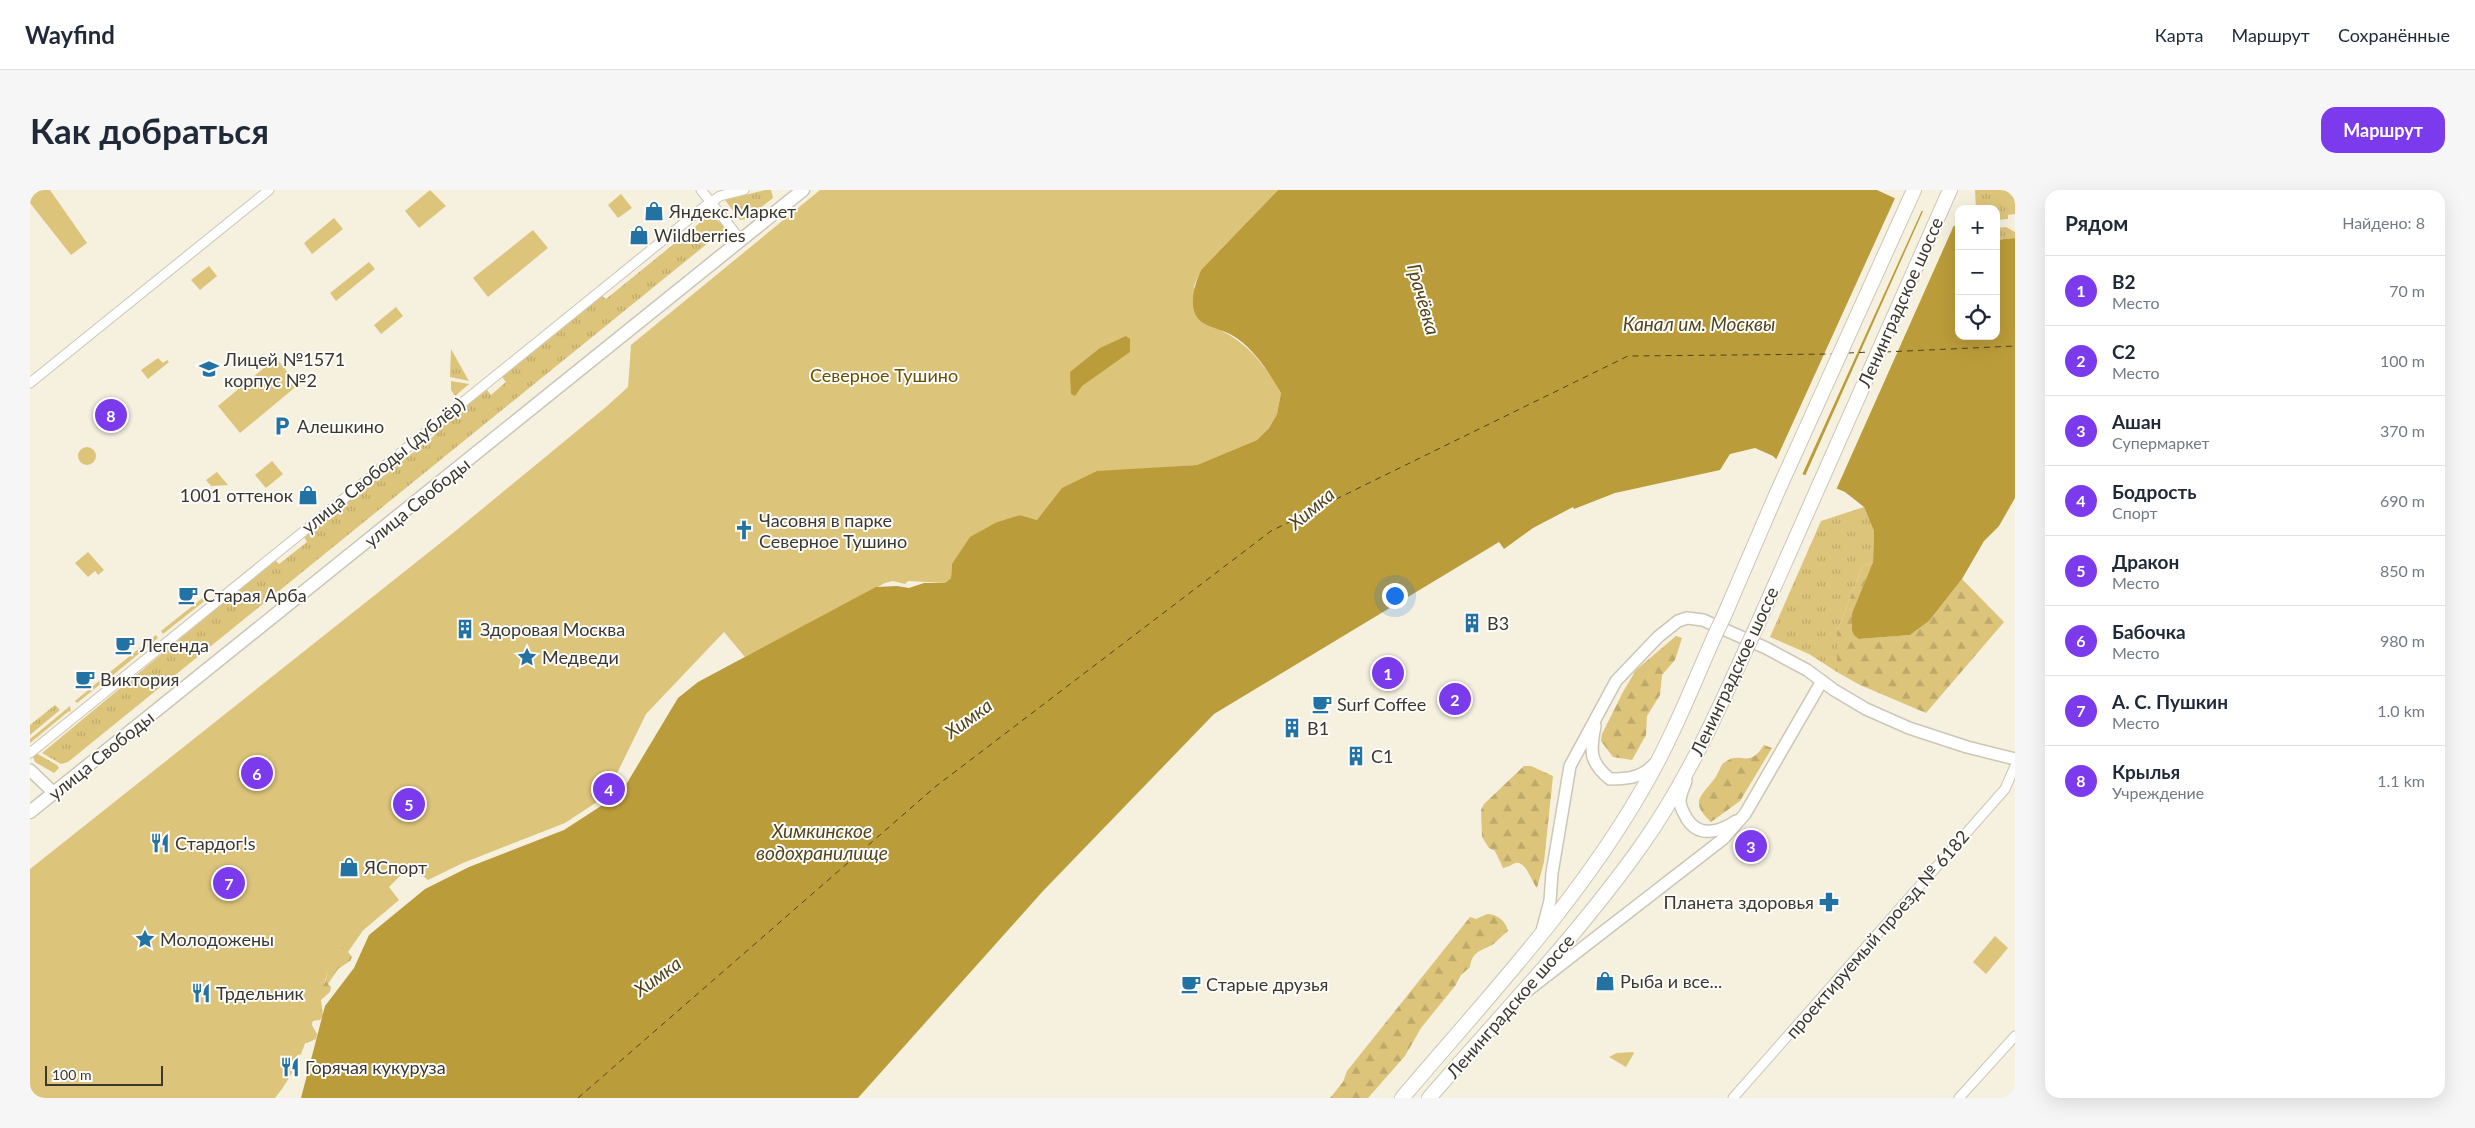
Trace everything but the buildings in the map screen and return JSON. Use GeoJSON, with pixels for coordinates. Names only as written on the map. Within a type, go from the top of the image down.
{"type":"FeatureCollection","features":[{"type":"Feature","properties":{"kind":"main road","name":"улица Свободы"},"geometry":{"type":"LineString","coordinates":[[30,812],[803,190]]}},
{"type":"Feature","properties":{"kind":"main road","name":"Ленинградское шоссе"},"geometry":{"type":"LineString","coordinates":[[1402,1098],[1541,934],[1609,843],[1643,789],[1715,636],[1776,495],[1914,190]]}},
{"type":"Feature","properties":{"kind":"main road","name":"Ленинградское шоссе"},"geometry":{"type":"LineString","coordinates":[[1429,1098],[1593,910],[1640,847],[1692,761],[1755,630],[1950,190]]}},
{"type":"Feature","properties":{"kind":"street"},"geometry":{"type":"LineString","coordinates":[[30,383],[269,190]]}},
{"type":"Feature","properties":{"kind":"street"},"geometry":{"type":"LineString","coordinates":[[701,190],[740,239]]}},
{"type":"Feature","properties":{"kind":"street","name":"улица Свободы (дублёр)"},"geometry":{"type":"LineString","coordinates":[[30,753],[167,644],[303,530],[508,367],[704,206],[720,196],[744,190]]}},
{"type":"Feature","properties":{"kind":"street"},"geometry":{"type":"LineString","coordinates":[[1541,934],[1550,901],[1552,873],[1570,766],[1616,681],[1628,666],[1678,621],[1687,618],[1703,620],[1766,648],[1789,659],[1866,709],[1909,728],[1967,747],[2015,759]]}},
{"type":"Feature","properties":{"kind":"street"},"geometry":{"type":"LineString","coordinates":[[1517,997],[1538,984],[1709,852],[1746,814],[1822,681]]}},
{"type":"Feature","properties":{"kind":"street"},"geometry":{"type":"LineString","coordinates":[[1597,717],[1592,755],[1595,765],[1610,779],[1629,779],[1641,774],[1659,758]]}},
{"type":"Feature","properties":{"kind":"street"},"geometry":{"type":"LineString","coordinates":[[1692,761],[1680,800],[1682,810],[1690,823],[1703,832],[1714,832],[1746,814]]}},
{"type":"Feature","properties":{"kind":"street","name":"проектируемый проезд № 6182"},"geometry":{"type":"LineString","coordinates":[[1733,1098],[2005,789],[2015,766]]}},
{"type":"Feature","properties":{"kind":"street"},"geometry":{"type":"LineString","coordinates":[[30,770],[54,793]]}},
{"type":"Feature","properties":{"kind":"street"},"geometry":{"type":"LineString","coordinates":[[1958,1098],[2015,1036]]}},
{"type":"Feature","properties":{"kind":"green space"},"geometry":{"type":"Polygon","coordinates":[[[37,190],[50,190],[87,243],[71,255],[30,203],[30,195],[37,190]]]}},
{"type":"Feature","properties":{"kind":"green space"},"geometry":{"type":"Polygon","coordinates":[[[430,190],[446,206],[419,228],[405,211],[430,190]]]}},
{"type":"Feature","properties":{"kind":"green space"},"geometry":{"type":"Polygon","coordinates":[[[771,190],[773,198],[746,219],[740,220],[725,200],[771,190]]]}},
{"type":"Feature","properties":{"kind":"green space","name":"Северное Тушино"},"geometry":{"type":"Polygon","coordinates":[[[820,190],[1278,190],[1201,270],[1194,286],[1203,323],[1228,334],[1239,342],[1266,369],[1281,393],[1277,414],[1269,428],[1257,440],[1197,465],[1097,472],[1048,508],[1037,520],[1020,515],[997,522],[952,564],[951,578],[945,583],[908,581],[905,584],[893,581],[885,583],[745,657],[724,632],[646,714],[606,796],[565,823],[463,863],[428,880],[410,866],[389,887],[399,900],[341,949],[331,961],[302,1051],[286,1083],[275,1098],[30,1098],[30,869],[453,533],[606,407],[628,387],[631,345],[820,190]]]}},
{"type":"Feature","properties":{"kind":"green space"},"geometry":{"type":"Polygon","coordinates":[[[1975,190],[2015,190],[2015,214],[2008,215],[2008,219],[2000,220],[2000,205],[1976,205],[1975,190]]]}},
{"type":"Feature","properties":{"kind":"green space"},"geometry":{"type":"Polygon","coordinates":[[[621,194],[632,208],[618,218],[608,205],[621,194]]]}},
{"type":"Feature","properties":{"kind":"green space"},"geometry":{"type":"Polygon","coordinates":[[[705,211],[723,225],[724,230],[68,762],[61,764],[42,753],[275,560],[279,564],[307,542],[304,537],[379,475],[381,478],[435,435],[432,432],[487,390],[491,395],[506,382],[502,377],[602,296],[606,299],[707,217],[705,211]]]}},
{"type":"Feature","properties":{"kind":"green space"},"geometry":{"type":"Polygon","coordinates":[[[334,218],[343,229],[312,254],[304,243],[334,218]]]}},
{"type":"Feature","properties":{"kind":"green space"},"geometry":{"type":"Polygon","coordinates":[[[2006,227],[2015,232],[2015,238],[2000,240],[2000,228],[2006,227]]]}},
{"type":"Feature","properties":{"kind":"green space"},"geometry":{"type":"Polygon","coordinates":[[[533,230],[548,248],[488,297],[473,278],[533,230]]]}},
{"type":"Feature","properties":{"kind":"green space"},"geometry":{"type":"Polygon","coordinates":[[[369,262],[375,269],[336,301],[330,293],[369,262]]]}},
{"type":"Feature","properties":{"kind":"green space"},"geometry":{"type":"Polygon","coordinates":[[[209,266],[217,276],[200,290],[191,280],[209,266]]]}},
{"type":"Feature","properties":{"kind":"green space"},"geometry":{"type":"Polygon","coordinates":[[[396,307],[403,316],[381,334],[374,325],[396,307]]]}},
{"type":"Feature","properties":{"kind":"green space"},"geometry":{"type":"Polygon","coordinates":[[[451,349],[469,381],[450,377],[451,349]]]}},
{"type":"Feature","properties":{"kind":"green space"},"geometry":{"type":"Polygon","coordinates":[[[158,358],[163,363],[167,360],[169,362],[148,379],[141,370],[158,358]]]}},
{"type":"Feature","properties":{"kind":"green space"},"geometry":{"type":"Polygon","coordinates":[[[276,358],[298,385],[240,433],[218,406],[276,358]]]}},
{"type":"Feature","properties":{"kind":"green space"},"geometry":{"type":"Polygon","coordinates":[[[451,381],[469,384],[455,396],[451,390],[451,381]]]}},
{"type":"Feature","properties":{"kind":"green space"},"geometry":{"type":"Polygon","coordinates":[[[87,447],[93,450],[96,456],[93,462],[87,465],[81,462],[78,456],[81,450],[87,447]]]}},
{"type":"Feature","properties":{"kind":"green space"},"geometry":{"type":"Polygon","coordinates":[[[272,461],[283,474],[266,488],[255,475],[272,461]]]}},
{"type":"Feature","properties":{"kind":"green space"},"geometry":{"type":"Polygon","coordinates":[[[217,472],[228,485],[211,486],[206,480],[217,472]]]}},
{"type":"Feature","properties":{"kind":"green space"},"geometry":{"type":"Polygon","coordinates":[[[1864,507],[1874,531],[1873,562],[1862,567],[1837,632],[1837,672],[1809,654],[1770,637],[1821,521],[1864,507]]]}},
{"type":"Feature","properties":{"kind":"green space"},"geometry":{"type":"Polygon","coordinates":[[[88,552],[104,570],[98,575],[95,571],[88,577],[75,563],[88,552]]]}},
{"type":"Feature","properties":{"kind":"green space"},"geometry":{"type":"Polygon","coordinates":[[[1873,562],[1852,613],[1859,639],[1910,635],[1929,621],[1962,579],[2004,622],[1926,713],[1860,685],[1837,672],[1837,632],[1862,567],[1873,562]]]}},
{"type":"Feature","properties":{"kind":"green space"},"geometry":{"type":"Polygon","coordinates":[[[205,596],[207,599],[163,634],[161,631],[205,596]]]}},
{"type":"Feature","properties":{"kind":"green space"},"geometry":{"type":"Polygon","coordinates":[[[156,635],[158,638],[113,675],[110,672],[156,635]]]}},
{"type":"Feature","properties":{"kind":"green space"},"geometry":{"type":"Polygon","coordinates":[[[1676,636],[1682,638],[1675,660],[1662,675],[1660,695],[1647,716],[1646,735],[1632,760],[1613,757],[1601,741],[1602,734],[1623,692],[1636,670],[1676,636]]]}},
{"type":"Feature","properties":{"kind":"green space"},"geometry":{"type":"Polygon","coordinates":[[[105,676],[107,679],[77,703],[75,701],[105,676]]]}},
{"type":"Feature","properties":{"kind":"green space"},"geometry":{"type":"Polygon","coordinates":[[[55,705],[60,710],[30,735],[30,725],[55,705]]]}},
{"type":"Feature","properties":{"kind":"green space"},"geometry":{"type":"Polygon","coordinates":[[[70,706],[71,712],[69,711],[30,743],[30,739],[70,706]]]}},
{"type":"Feature","properties":{"kind":"green space"},"geometry":{"type":"Polygon","coordinates":[[[1764,745],[1772,748],[1740,801],[1711,822],[1700,809],[1699,804],[1702,795],[1722,765],[1731,759],[1753,757],[1764,745]]]}},
{"type":"Feature","properties":{"kind":"green space"},"geometry":{"type":"Polygon","coordinates":[[[36,753],[59,768],[54,773],[35,762],[33,757],[36,753]]]}},
{"type":"Feature","properties":{"kind":"green space"},"geometry":{"type":"Polygon","coordinates":[[[1524,766],[1531,766],[1553,776],[1544,862],[1537,888],[1528,872],[1519,863],[1503,868],[1495,851],[1489,848],[1482,837],[1481,810],[1484,804],[1524,766]]]}},
{"type":"Feature","properties":{"kind":"green space"},"geometry":{"type":"Polygon","coordinates":[[[1487,914],[1494,915],[1500,919],[1508,931],[1494,944],[1475,955],[1470,967],[1461,975],[1455,986],[1421,1028],[1405,1056],[1368,1098],[1330,1098],[1343,1082],[1347,1071],[1470,917],[1476,919],[1487,914]]]}},
{"type":"Feature","properties":{"kind":"green space"},"geometry":{"type":"Polygon","coordinates":[[[358,929],[362,932],[348,952],[352,957],[350,961],[338,969],[328,984],[331,987],[330,992],[321,1000],[323,1016],[320,1020],[311,1021],[305,1025],[312,1025],[317,1034],[316,1039],[307,1043],[297,1043],[322,984],[325,983],[330,961],[358,929]]]}},
{"type":"Feature","properties":{"kind":"green space"},"geometry":{"type":"Polygon","coordinates":[[[1995,936],[2008,948],[1986,974],[1973,962],[1995,936]]]}},
{"type":"Feature","properties":{"kind":"green space"},"geometry":{"type":"Polygon","coordinates":[[[1633,1052],[1626,1067],[1609,1057],[1617,1053],[1633,1052]]]}},
{"type":"Feature","properties":{"kind":"water","name":"Химкинское водохранилище"},"geometry":{"type":"Polygon","coordinates":[[[1278,190],[1877,190],[1955,226],[1955,340],[2000,340],[2000,240],[2015,238],[2015,498],[1999,526],[1984,541],[1962,579],[1929,621],[1910,635],[1859,639],[1852,630],[1852,613],[1873,562],[1874,531],[1864,507],[1845,492],[1783,466],[1773,456],[1755,448],[1730,454],[1720,470],[1615,493],[1574,509],[1573,507],[1533,528],[1504,549],[1499,542],[1214,714],[1043,891],[858,1098],[301,1098],[325,1006],[354,968],[369,935],[425,889],[469,867],[564,830],[621,793],[678,698],[698,682],[876,587],[897,586],[909,588],[924,583],[945,583],[951,578],[952,564],[970,537],[997,522],[1020,515],[1037,520],[1062,488],[1097,471],[1197,465],[1257,440],[1269,428],[1277,414],[1281,393],[1262,364],[1245,345],[1233,336],[1203,323],[1198,318],[1193,305],[1193,298],[1201,270],[1278,190]]]}},
{"type":"Feature","properties":{"kind":"water"},"geometry":{"type":"Polygon","coordinates":[[[1126,336],[1130,339],[1130,352],[1082,386],[1075,396],[1071,394],[1070,372],[1100,348],[1126,336]]]}},
{"type":"Feature","properties":{"kind":"pier"},"geometry":{"type":"Polygon","coordinates":[[[1896,196],[1923,208],[1802,475],[1782,468],[1775,462],[1896,196]]]}},
{"type":"Feature","properties":{"kind":"pier"},"geometry":{"type":"Polygon","coordinates":[[[1924,209],[1955,223],[1836,490],[1805,476],[1924,209]]]}},
{"type":"Feature","properties":{"kind":"ferry route"},"geometry":{"type":"LineString","coordinates":[[1885,352],[2015,346]]}},
{"type":"Feature","properties":{"kind":"ferry route"},"geometry":{"type":"LineString","coordinates":[[1848,353],[1871,352]]}},
{"type":"Feature","properties":{"kind":"ferry route"},"geometry":{"type":"LineString","coordinates":[[578,1098],[935,787],[1271,531],[1628,356],[1834,354]]}},
{"type":"Feature","properties":{"kind":"place","name":"Яндекс.Маркет"},"geometry":{"type":"Point","coordinates":[654,211]}},
{"type":"Feature","properties":{"kind":"place","name":"Wildberries"},"geometry":{"type":"Point","coordinates":[639,235]}},
{"type":"Feature","properties":{"kind":"place","name":"Лицей №1571 корпус №2"},"geometry":{"type":"Point","coordinates":[209,369]}},
{"type":"Feature","properties":{"kind":"place","name":"Крылья"},"geometry":{"type":"Point","coordinates":[111,415]}},
{"type":"Feature","properties":{"kind":"place","name":"Алешкино"},"geometry":{"type":"Point","coordinates":[282,426]}},
{"type":"Feature","properties":{"kind":"place","name":"1001 оттенок"},"geometry":{"type":"Point","coordinates":[308,495]}},
{"type":"Feature","properties":{"kind":"place","name":"Часовня в парке Северное Тушино"},"geometry":{"type":"Point","coordinates":[744,530]}},
{"type":"Feature","properties":{"kind":"place","name":"Старая Арба"},"geometry":{"type":"Point","coordinates":[188,595]}},
{"type":"Feature","properties":{"kind":"place","name":"B3"},"geometry":{"type":"Point","coordinates":[1472,623]}},
{"type":"Feature","properties":{"kind":"place","name":"Здоровая Москва"},"geometry":{"type":"Point","coordinates":[465,629]}},
{"type":"Feature","properties":{"kind":"place","name":"Легенда"},"geometry":{"type":"Point","coordinates":[125,645]}},
{"type":"Feature","properties":{"kind":"place","name":"Медведи"},"geometry":{"type":"Point","coordinates":[527,657]}},
{"type":"Feature","properties":{"kind":"place","name":"B2"},"geometry":{"type":"Point","coordinates":[1388,673]}},
{"type":"Feature","properties":{"kind":"place","name":"Виктория"},"geometry":{"type":"Point","coordinates":[85,679]}},
{"type":"Feature","properties":{"kind":"place","name":"C2"},"geometry":{"type":"Point","coordinates":[1455,699]}},
{"type":"Feature","properties":{"kind":"place","name":"Surf Coffee"},"geometry":{"type":"Point","coordinates":[1322,704]}},
{"type":"Feature","properties":{"kind":"place","name":"B1"},"geometry":{"type":"Point","coordinates":[1292,728]}},
{"type":"Feature","properties":{"kind":"place","name":"C1"},"geometry":{"type":"Point","coordinates":[1356,756]}},
{"type":"Feature","properties":{"kind":"place","name":"Бабочка"},"geometry":{"type":"Point","coordinates":[257,773]}},
{"type":"Feature","properties":{"kind":"place","name":"Бодрость"},"geometry":{"type":"Point","coordinates":[609,789]}},
{"type":"Feature","properties":{"kind":"place","name":"Дракон"},"geometry":{"type":"Point","coordinates":[409,804]}},
{"type":"Feature","properties":{"kind":"place","name":"Стардог!s"},"geometry":{"type":"Point","coordinates":[160,843]}},
{"type":"Feature","properties":{"kind":"place","name":"Ашан"},"geometry":{"type":"Point","coordinates":[1751,846]}},
{"type":"Feature","properties":{"kind":"place","name":"ЯСпорт"},"geometry":{"type":"Point","coordinates":[349,867]}},
{"type":"Feature","properties":{"kind":"place","name":"А. С. Пушкин"},"geometry":{"type":"Point","coordinates":[229,883]}},
{"type":"Feature","properties":{"kind":"place","name":"Планета здоровья"},"geometry":{"type":"Point","coordinates":[1829,902]}},
{"type":"Feature","properties":{"kind":"place","name":"Молодожены"},"geometry":{"type":"Point","coordinates":[145,939]}},
{"type":"Feature","properties":{"kind":"place","name":"Рыба и все..."},"geometry":{"type":"Point","coordinates":[1605,981]}},
{"type":"Feature","properties":{"kind":"place","name":"Старые друзья"},"geometry":{"type":"Point","coordinates":[1191,984]}},
{"type":"Feature","properties":{"kind":"place","name":"Трдельник"},"geometry":{"type":"Point","coordinates":[201,993]}},
{"type":"Feature","properties":{"kind":"place","name":"Горячая кукуруза"},"geometry":{"type":"Point","coordinates":[290,1067]}},
{"type":"Feature","properties":{"kind":"water label","name":"Грачёвка"},"geometry":{"type":"Point","coordinates":[1424,299]}},
{"type":"Feature","properties":{"kind":"water label","name":"Канал им. Москвы"},"geometry":{"type":"Point","coordinates":[1699,323]}},
{"type":"Feature","properties":{"kind":"water label","name":"Химка"},"geometry":{"type":"Point","coordinates":[1311,508]}},
{"type":"Feature","properties":{"kind":"water label","name":"Химка"},"geometry":{"type":"Point","coordinates":[968,718]}},
{"type":"Feature","properties":{"kind":"water label","name":"Химка"},"geometry":{"type":"Point","coordinates":[657,976]}}]}
